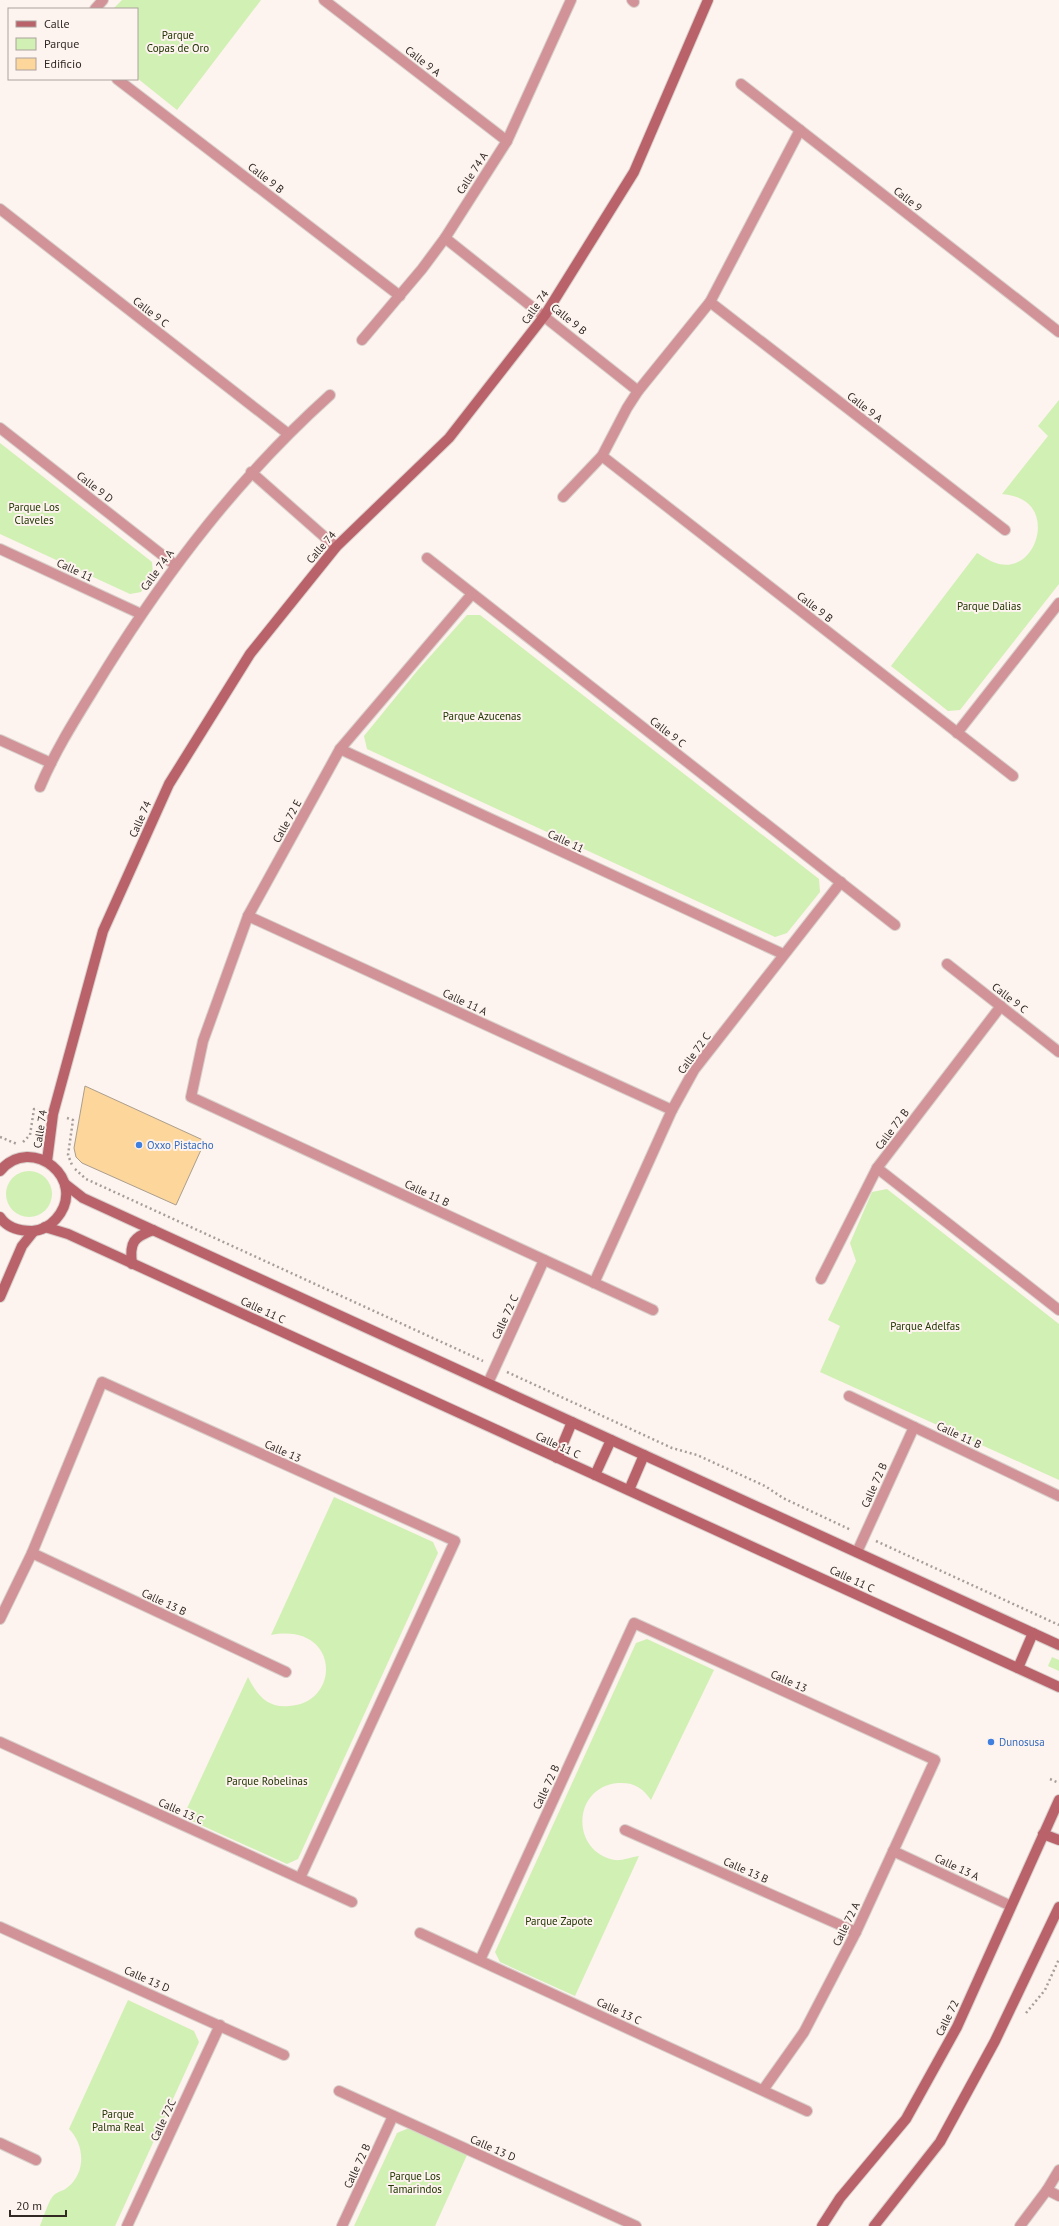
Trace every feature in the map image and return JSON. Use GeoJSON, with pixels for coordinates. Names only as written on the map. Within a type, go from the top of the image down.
{"type":"FeatureCollection","features":[{"type":"Feature","properties":{"kind":"main road","name":"Calle 74"},"geometry":{"type":"LineString","coordinates":[[47,1161],[53,1114],[103,931],[169,784],[250,654],[336,547],[449,438],[545,315],[634,172],[708,0]]}},
{"type":"Feature","properties":{"kind":"main road"},"geometry":{"type":"LineString","coordinates":[[0,1171],[10,1162],[28,1157],[47,1161],[58,1171],[65,1184],[66,1195],[61,1214],[45,1227],[34,1231],[23,1231],[12,1227],[0,1217]]}},
{"type":"Feature","properties":{"kind":"main road"},"geometry":{"type":"LineString","coordinates":[[0,1158],[10,1162]]}},
{"type":"Feature","properties":{"kind":"main road"},"geometry":{"type":"LineString","coordinates":[[65,1184],[83,1198],[1059,1645]]}},
{"type":"Feature","properties":{"kind":"main road","name":"Calle 11 C"},"geometry":{"type":"LineString","coordinates":[[45,1227],[68,1234],[1059,1687]]}},
{"type":"Feature","properties":{"kind":"main road"},"geometry":{"type":"LineString","coordinates":[[132,1264],[130,1252],[133,1242],[141,1235],[154,1230]]}},
{"type":"Feature","properties":{"kind":"main road"},"geometry":{"type":"LineString","coordinates":[[0,1297],[4,1278],[22,1246],[34,1231]]}},
{"type":"Feature","properties":{"kind":"main road"},"geometry":{"type":"LineString","coordinates":[[557,1458],[572,1422]]}},
{"type":"Feature","properties":{"kind":"main road"},"geometry":{"type":"LineString","coordinates":[[595,1475],[611,1440]]}},
{"type":"Feature","properties":{"kind":"main road"},"geometry":{"type":"LineString","coordinates":[[629,1490],[644,1455]]}},
{"type":"Feature","properties":{"kind":"main road"},"geometry":{"type":"LineString","coordinates":[[1018,1668],[1033,1633]]}},
{"type":"Feature","properties":{"kind":"main road","name":"Calle 72"},"geometry":{"type":"LineString","coordinates":[[822,2226],[840,2198],[906,2119],[957,2027],[1059,1800]]}},
{"type":"Feature","properties":{"kind":"main road"},"geometry":{"type":"LineString","coordinates":[[1044,1834],[1059,1840]]}},
{"type":"Feature","properties":{"kind":"main road"},"geometry":{"type":"LineString","coordinates":[[874,2226],[940,2142],[995,2041],[1059,1907]]}},
{"type":"Feature","properties":{"kind":"street"},"geometry":{"type":"LineString","coordinates":[[96,8],[103,0]]}},
{"type":"Feature","properties":{"kind":"street","name":"Calle 9 A"},"geometry":{"type":"LineString","coordinates":[[324,0],[507,141]]}},
{"type":"Feature","properties":{"kind":"street","name":"Calle 74 A"},"geometry":{"type":"LineString","coordinates":[[362,340],[400,296],[445,238],[507,141],[571,0]]}},
{"type":"Feature","properties":{"kind":"street","name":"Calle 9 B"},"geometry":{"type":"LineString","coordinates":[[119,80],[400,296]]}},
{"type":"Feature","properties":{"kind":"street","name":"Calle 9"},"geometry":{"type":"LineString","coordinates":[[741,84],[1059,332]]}},
{"type":"Feature","properties":{"kind":"street"},"geometry":{"type":"LineString","coordinates":[[563,497],[602,456],[627,408],[638,391],[710,302],[800,130]]}},
{"type":"Feature","properties":{"kind":"street","name":"Calle 9 C"},"geometry":{"type":"LineString","coordinates":[[0,209],[287,433]]}},
{"type":"Feature","properties":{"kind":"street","name":"Calle 9 B"},"geometry":{"type":"LineString","coordinates":[[445,238],[545,315],[638,391]]}},
{"type":"Feature","properties":{"kind":"street","name":"Calle 9 A"},"geometry":{"type":"LineString","coordinates":[[710,302],[1005,530]]}},
{"type":"Feature","properties":{"kind":"street","name":"Calle 74 A"},"geometry":{"type":"LineString","coordinates":[[40,787],[51,762],[141,614],[175,565],[251,472],[287,433],[330,394]]}},
{"type":"Feature","properties":{"kind":"street","name":"Calle 9 D"},"geometry":{"type":"LineString","coordinates":[[0,428],[175,565]]}},
{"type":"Feature","properties":{"kind":"street","name":"Calle 9 B"},"geometry":{"type":"LineString","coordinates":[[602,456],[1013,776]]}},
{"type":"Feature","properties":{"kind":"street"},"geometry":{"type":"LineString","coordinates":[[251,472],[336,547]]}},
{"type":"Feature","properties":{"kind":"street","name":"Calle 11"},"geometry":{"type":"LineString","coordinates":[[0,549],[141,614]]}},
{"type":"Feature","properties":{"kind":"street","name":"Calle 9 C"},"geometry":{"type":"LineString","coordinates":[[427,558],[896,925]]}},
{"type":"Feature","properties":{"kind":"street","name":"Calle 72 E"},"geometry":{"type":"LineString","coordinates":[[191,1097],[203,1041],[248,916],[340,749],[472,594]]}},
{"type":"Feature","properties":{"kind":"street"},"geometry":{"type":"LineString","coordinates":[[957,733],[1059,603]]}},
{"type":"Feature","properties":{"kind":"street"},"geometry":{"type":"LineString","coordinates":[[0,740],[51,762]]}},
{"type":"Feature","properties":{"kind":"street","name":"Calle 11"},"geometry":{"type":"LineString","coordinates":[[340,749],[783,954]]}},
{"type":"Feature","properties":{"kind":"street","name":"Calle 72 C"},"geometry":{"type":"LineString","coordinates":[[594,1283],[672,1110],[694,1070],[783,954],[841,882]]}},
{"type":"Feature","properties":{"kind":"street","name":"Calle 11 A"},"geometry":{"type":"LineString","coordinates":[[248,916],[672,1110]]}},
{"type":"Feature","properties":{"kind":"street","name":"Calle 9 C"},"geometry":{"type":"LineString","coordinates":[[947,964],[1059,1052]]}},
{"type":"Feature","properties":{"kind":"street","name":"Calle 72 B"},"geometry":{"type":"LineString","coordinates":[[821,1279],[877,1168],[1001,1006]]}},
{"type":"Feature","properties":{"kind":"street","name":"Calle 11 B"},"geometry":{"type":"LineString","coordinates":[[191,1097],[653,1310]]}},
{"type":"Feature","properties":{"kind":"street"},"geometry":{"type":"LineString","coordinates":[[877,1168],[1059,1310]]}},
{"type":"Feature","properties":{"kind":"street","name":"Calle 72 C"},"geometry":{"type":"LineString","coordinates":[[488,1383],[544,1260]]}},
{"type":"Feature","properties":{"kind":"street","name":"Calle 13"},"geometry":{"type":"LineString","coordinates":[[32,1553],[102,1382],[455,1541],[300,1878]]}},
{"type":"Feature","properties":{"kind":"street","name":"Calle 11 B"},"geometry":{"type":"LineString","coordinates":[[849,1396],[1059,1496]]}},
{"type":"Feature","properties":{"kind":"street","name":"Calle 72 B"},"geometry":{"type":"LineString","coordinates":[[857,1552],[914,1427]]}},
{"type":"Feature","properties":{"kind":"street"},"geometry":{"type":"LineString","coordinates":[[0,1619],[32,1553]]}},
{"type":"Feature","properties":{"kind":"street","name":"Calle 13 B"},"geometry":{"type":"LineString","coordinates":[[32,1553],[286,1672]]}},
{"type":"Feature","properties":{"kind":"street","name":"Calle 72 B"},"geometry":{"type":"LineString","coordinates":[[480,1960],[634,1623]]}},
{"type":"Feature","properties":{"kind":"street","name":"Calle 13"},"geometry":{"type":"LineString","coordinates":[[634,1623],[935,1760]]}},
{"type":"Feature","properties":{"kind":"street","name":"Calle 13 C"},"geometry":{"type":"LineString","coordinates":[[0,1742],[352,1902]]}},
{"type":"Feature","properties":{"kind":"street","name":"Calle 72 A"},"geometry":{"type":"LineString","coordinates":[[763,2090],[804,2032],[856,1932],[935,1760]]}},
{"type":"Feature","properties":{"kind":"street","name":"Calle 13 B"},"geometry":{"type":"LineString","coordinates":[[625,1830],[856,1932]]}},
{"type":"Feature","properties":{"kind":"street","name":"Calle 13 A"},"geometry":{"type":"LineString","coordinates":[[893,1851],[1011,1906]]}},
{"type":"Feature","properties":{"kind":"street","name":"Calle 13 D"},"geometry":{"type":"LineString","coordinates":[[0,1927],[284,2055]]}},
{"type":"Feature","properties":{"kind":"street","name":"Calle 13 C"},"geometry":{"type":"LineString","coordinates":[[420,1934],[480,1960],[807,2111]]}},
{"type":"Feature","properties":{"kind":"street","name":"Calle 72C"},"geometry":{"type":"LineString","coordinates":[[127,2226],[220,2025]]}},
{"type":"Feature","properties":{"kind":"street","name":"Calle 13 D"},"geometry":{"type":"LineString","coordinates":[[339,2091],[636,2226]]}},
{"type":"Feature","properties":{"kind":"street","name":"Calle 72 B"},"geometry":{"type":"LineString","coordinates":[[342,2226],[393,2116]]}},
{"type":"Feature","properties":{"kind":"street"},"geometry":{"type":"LineString","coordinates":[[0,2143],[36,2160]]}},
{"type":"Feature","properties":{"kind":"street"},"geometry":{"type":"LineString","coordinates":[[1020,2226],[1047,2190],[1059,2170]]}},
{"type":"Feature","properties":{"kind":"street"},"geometry":{"type":"LineString","coordinates":[[1047,2190],[1059,2196]]}},
{"type":"Feature","properties":{"kind":"path"},"geometry":{"type":"LineString","coordinates":[[1050,1779],[1059,1784]]}},
{"type":"Feature","properties":{"kind":"green space","name":"Parque Copas de Oro"},"geometry":{"type":"Polygon","coordinates":[[[122,0],[261,0],[177,110],[138,79],[138,8],[114,8],[122,0]]]}},
{"type":"Feature","properties":{"kind":"green space","name":"Parque Dalias"},"geometry":{"type":"Polygon","coordinates":[[[1059,400],[1059,584],[960,710],[948,711],[891,666],[977,553],[999,564],[1011,564],[1022,560],[1030,552],[1038,530],[1037,518],[1032,508],[1023,500],[1002,494],[1048,436],[1038,426],[1059,400]]]}},
{"type":"Feature","properties":{"kind":"green space","name":"Parque Los Claveles"},"geometry":{"type":"Polygon","coordinates":[[[0,443],[152,562],[153,574],[141,592],[130,594],[0,534],[0,443]]]}},
{"type":"Feature","properties":{"kind":"green space","name":"Parque Azucenas"},"geometry":{"type":"Polygon","coordinates":[[[467,615],[480,615],[819,879],[820,892],[787,933],[775,937],[367,749],[364,736],[417,671],[467,615]]]}},
{"type":"Feature","properties":{"kind":"green space"},"geometry":{"type":"Polygon","coordinates":[[[24,1171],[34,1171],[42,1175],[48,1181],[52,1189],[52,1199],[48,1207],[42,1213],[34,1217],[24,1217],[16,1213],[10,1207],[6,1199],[6,1189],[10,1181],[16,1175],[24,1171]]]}},
{"type":"Feature","properties":{"kind":"green space","name":"Parque Adelfas"},"geometry":{"type":"Polygon","coordinates":[[[887,1189],[1059,1324],[1059,1480],[820,1372],[840,1326],[828,1320],[856,1261],[850,1243],[872,1192],[887,1189]]]}},
{"type":"Feature","properties":{"kind":"green space","name":"Parque Robelinas"},"geometry":{"type":"Polygon","coordinates":[[[334,1497],[433,1542],[438,1553],[298,1859],[287,1864],[183,1817],[248,1677],[259,1695],[275,1705],[281,1706],[289,1706],[306,1702],[318,1692],[325,1679],[326,1664],[321,1651],[310,1640],[294,1634],[271,1635],[334,1497]]]}},
{"type":"Feature","properties":{"kind":"green space","name":"Parque Zapote"},"geometry":{"type":"Polygon","coordinates":[[[647,1639],[714,1670],[651,1800],[645,1792],[638,1787],[618,1783],[603,1787],[592,1796],[585,1807],[582,1820],[584,1833],[590,1845],[600,1855],[615,1860],[639,1856],[575,1996],[500,1962],[495,1952],[636,1643],[647,1639]]]}},
{"type":"Feature","properties":{"kind":"green space"},"geometry":{"type":"Polygon","coordinates":[[[1052,1657],[1059,1660],[1059,1671],[1048,1666],[1052,1657]]]}},
{"type":"Feature","properties":{"kind":"green space","name":"Parque Palma Real"},"geometry":{"type":"Polygon","coordinates":[[[128,2000],[194,2031],[199,2042],[115,2226],[40,2226],[52,2197],[68,2187],[78,2174],[81,2158],[80,2150],[74,2135],[69,2129],[128,2000]]]}},
{"type":"Feature","properties":{"kind":"green space","name":"Parque Los Tamarindos"},"geometry":{"type":"Polygon","coordinates":[[[409,2128],[467,2155],[435,2226],[354,2226],[397,2133],[409,2128]]]}},
{"type":"Feature","properties":{"kind":"building","name":"Oxxo Pistacho"},"geometry":{"type":"Polygon","coordinates":[[[85,1086],[205,1141],[176,1205],[82,1163],[76,1157],[74,1148],[85,1086]]]}},
{"type":"Feature","properties":{"kind":"place","name":"Oxxo Pistacho"},"geometry":{"type":"Point","coordinates":[139,1145]}},
{"type":"Feature","properties":{"kind":"place","name":"Dunosusa"},"geometry":{"type":"Point","coordinates":[991,1742]}}]}
